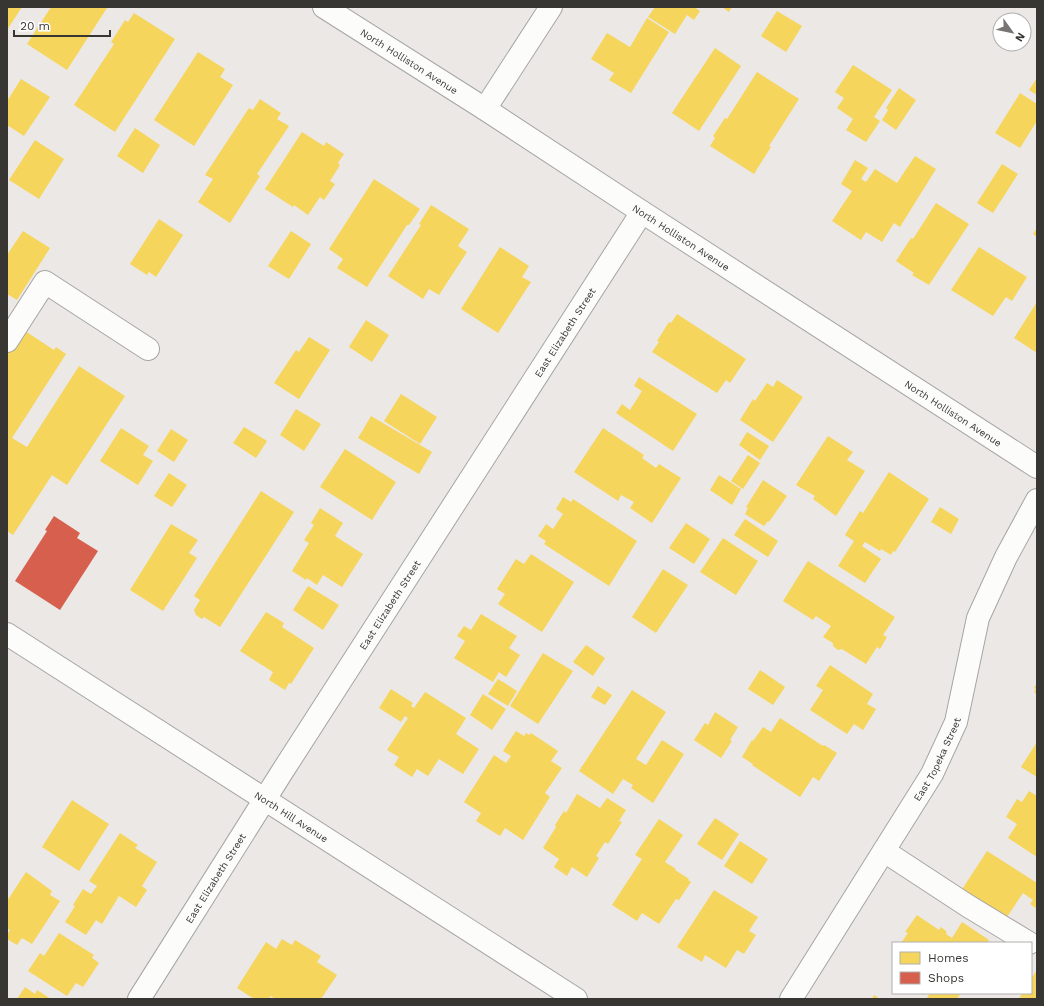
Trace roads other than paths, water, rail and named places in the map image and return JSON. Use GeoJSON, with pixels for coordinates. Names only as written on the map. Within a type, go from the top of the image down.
{"type":"FeatureCollection","features":[{"type":"Feature","properties":{"kind":"street","name":"North Holliston Avenue"},"geometry":{"type":"LineString","coordinates":[[324,7],[485,109],[1037,467]]}},
{"type":"Feature","properties":{"kind":"street"},"geometry":{"type":"LineString","coordinates":[[485,109],[551,7]]}},
{"type":"Feature","properties":{"kind":"street","name":"East Elizabeth Street"},"geometry":{"type":"LineString","coordinates":[[139,999],[642,212]]}},
{"type":"Feature","properties":{"kind":"street"},"geometry":{"type":"LineString","coordinates":[[7,341],[45,282],[148,349]]}},
{"type":"Feature","properties":{"kind":"street","name":"East Topeka Street"},"geometry":{"type":"LineString","coordinates":[[791,999],[932,774],[956,722],[978,618],[1006,557],[1037,500]]}},
{"type":"Feature","properties":{"kind":"street","name":"North Hill Avenue"},"geometry":{"type":"LineString","coordinates":[[7,634],[576,999]]}},
{"type":"Feature","properties":{"kind":"street"},"geometry":{"type":"LineString","coordinates":[[884,851],[968,906],[1027,942]]}}]}
